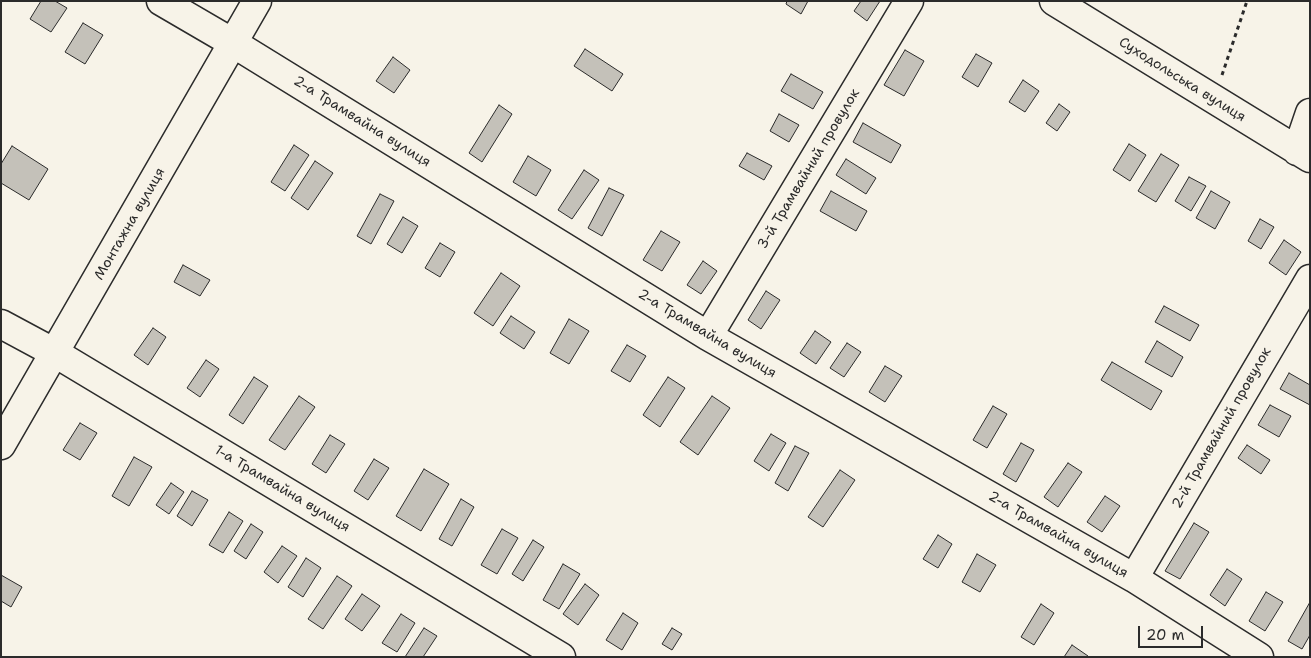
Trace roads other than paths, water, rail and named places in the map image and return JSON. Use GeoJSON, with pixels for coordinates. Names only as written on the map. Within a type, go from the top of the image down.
{"type":"FeatureCollection","features":[{"type":"Feature","properties":{"kind":"street","name":"2-а Трамвайна вулиця"},"geometry":{"type":"LineString","coordinates":[[161,1],[233,43],[708,336],[1134,578],[1259,657]]}},
{"type":"Feature","properties":{"kind":"street","name":"Монтажна вулиця"},"geometry":{"type":"LineString","coordinates":[[1,445],[257,1]]}},
{"type":"Feature","properties":{"kind":"street","name":"3-й Трамвайний провулок"},"geometry":{"type":"LineString","coordinates":[[708,336],[909,1]]}},
{"type":"Feature","properties":{"kind":"street","name":"Суходольська вулиця"},"geometry":{"type":"LineString","coordinates":[[1054,1],[1303,154]]}},
{"type":"Feature","properties":{"kind":"street"},"geometry":{"type":"LineString","coordinates":[[1303,154],[1310,113]]}},
{"type":"Feature","properties":{"kind":"street","name":"2-й Трамвайний провулок"},"geometry":{"type":"LineString","coordinates":[[1134,578],[1310,279]]}},
{"type":"Feature","properties":{"kind":"street","name":"1-а Трамвайна вулиця"},"geometry":{"type":"LineString","coordinates":[[1,324],[55,353],[561,657]]}}]}
